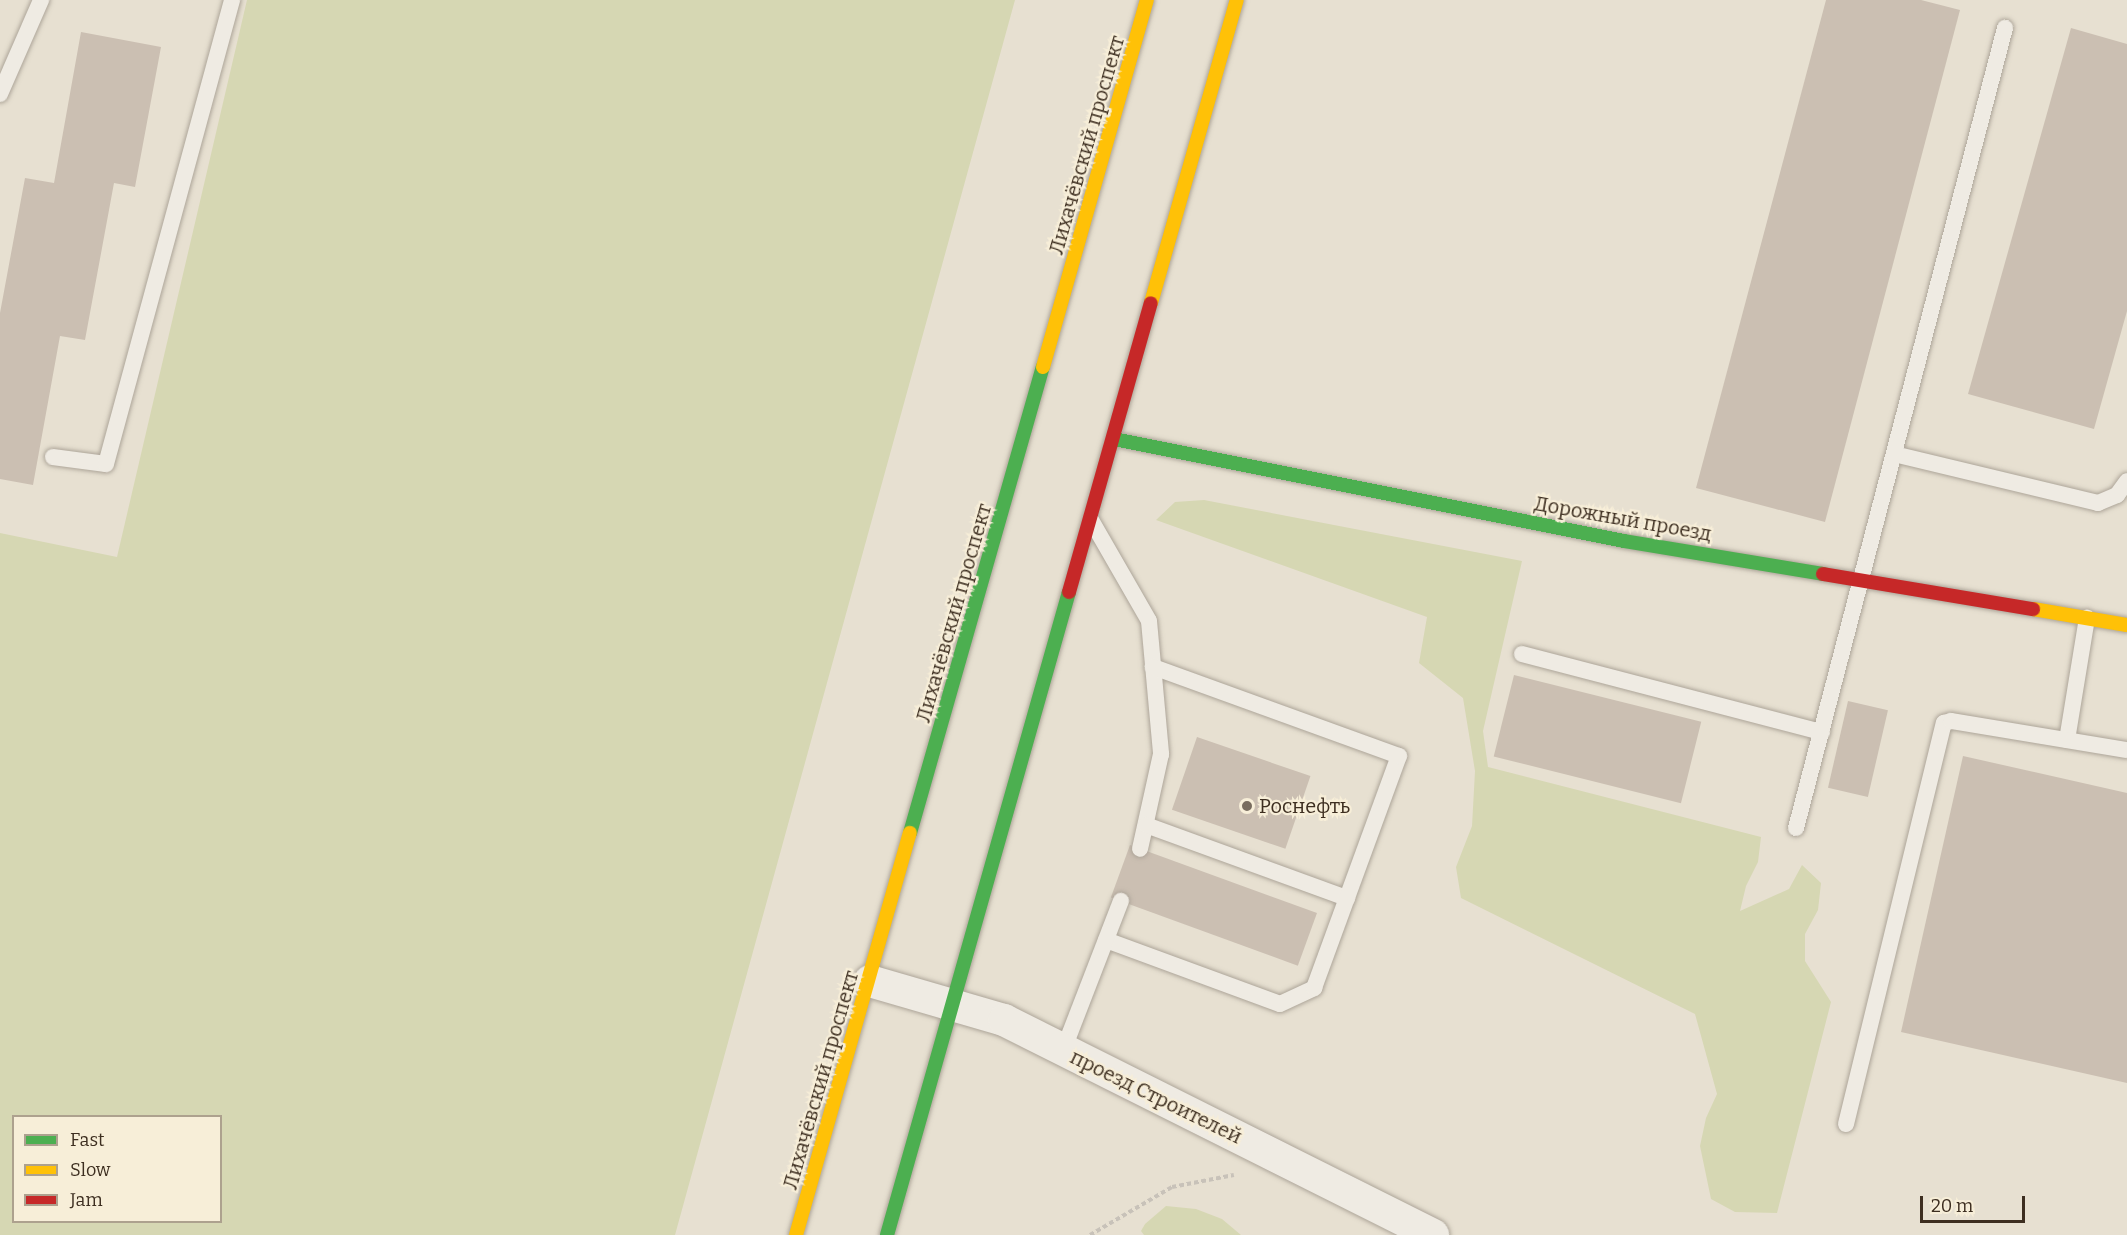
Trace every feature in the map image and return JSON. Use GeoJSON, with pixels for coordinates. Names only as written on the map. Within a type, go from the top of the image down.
{"type":"FeatureCollection","features":[{"type":"Feature","properties":{"kind":"main road","name":"Лихачёвский проспект"},"geometry":{"type":"LineString","coordinates":[[796,1235],[1147,0]]}},
{"type":"Feature","properties":{"kind":"main road"},"geometry":{"type":"LineString","coordinates":[[887,1235],[1238,0]]}},
{"type":"Feature","properties":{"kind":"main road","name":"Дорожный проезд"},"geometry":{"type":"LineString","coordinates":[[1114,439],[1624,541],[1863,579],[2127,625]]}},
{"type":"Feature","properties":{"kind":"street","name":"проезд Строителей"},"geometry":{"type":"LineString","coordinates":[[870,981],[1004,1020],[1433,1235]]}},
{"type":"Feature","properties":{"kind":"lane"},"geometry":{"type":"LineString","coordinates":[[0,94],[41,0]]}},
{"type":"Feature","properties":{"kind":"lane"},"geometry":{"type":"LineString","coordinates":[[53,457],[106,464],[232,0]]}},
{"type":"Feature","properties":{"kind":"lane"},"geometry":{"type":"LineString","coordinates":[[1796,828],[1863,579],[2005,28]]}},
{"type":"Feature","properties":{"kind":"lane"},"geometry":{"type":"LineString","coordinates":[[1894,454],[2098,503],[2117,495],[2127,481]]}},
{"type":"Feature","properties":{"kind":"lane"},"geometry":{"type":"LineString","coordinates":[[1091,520],[1149,621],[1161,754],[1140,849]]}},
{"type":"Feature","properties":{"kind":"lane"},"geometry":{"type":"LineString","coordinates":[[2067,740],[2087,618]]}},
{"type":"Feature","properties":{"kind":"lane"},"geometry":{"type":"LineString","coordinates":[[1522,654],[1822,732]]}},
{"type":"Feature","properties":{"kind":"lane"},"geometry":{"type":"LineString","coordinates":[[1106,940],[1280,1004],[1314,988],[1399,756],[1153,667]]}},
{"type":"Feature","properties":{"kind":"lane"},"geometry":{"type":"LineString","coordinates":[[1846,1124],[1940,730],[1951,720],[2127,750]]}},
{"type":"Feature","properties":{"kind":"lane"},"geometry":{"type":"LineString","coordinates":[[1146,825],[1347,898]]}},
{"type":"Feature","properties":{"kind":"lane"},"geometry":{"type":"LineString","coordinates":[[1063,1051],[1120,901]]}},
{"type":"Feature","properties":{"kind":"path"},"geometry":{"type":"LineString","coordinates":[[1090,1235],[1172,1186],[1239,1173]]}},
{"type":"Feature","properties":{"kind":"green space"},"geometry":{"type":"Polygon","coordinates":[[[247,0],[1015,0],[675,1235],[0,1235],[0,533],[117,557],[247,0]]]}},
{"type":"Feature","properties":{"kind":"green space"},"geometry":{"type":"Polygon","coordinates":[[[1204,500],[1522,561],[1483,731],[1488,767],[1761,837],[1758,862],[1746,886],[1740,911],[1789,889],[1802,865],[1821,883],[1818,910],[1805,934],[1805,961],[1831,1002],[1777,1213],[1735,1212],[1711,1199],[1700,1146],[1706,1118],[1717,1094],[1695,1014],[1461,898],[1456,867],[1472,826],[1475,771],[1463,698],[1419,663],[1427,617],[1156,520],[1175,502],[1204,500]]]}},
{"type":"Feature","properties":{"kind":"green space"},"geometry":{"type":"Polygon","coordinates":[[[1166,1206],[1196,1209],[1222,1219],[1241,1235],[1144,1235],[1141,1231],[1145,1224],[1166,1206]]]}},
{"type":"Feature","properties":{"kind":"building"},"geometry":{"type":"Polygon","coordinates":[[[1826,0],[1921,0],[1960,10],[1825,522],[1696,488],[1826,0]]]}},
{"type":"Feature","properties":{"kind":"building"},"geometry":{"type":"Polygon","coordinates":[[[2071,28],[2127,44],[2127,311],[2094,429],[1968,394],[2071,28]]]}},
{"type":"Feature","properties":{"kind":"building"},"geometry":{"type":"Polygon","coordinates":[[[81,32],[161,47],[135,187],[114,183],[85,340],[60,336],[33,485],[0,479],[0,313],[25,178],[54,183],[81,32]]]}},
{"type":"Feature","properties":{"kind":"building"},"geometry":{"type":"Polygon","coordinates":[[[1514,675],[1701,722],[1681,803],[1494,757],[1514,675]]]}},
{"type":"Feature","properties":{"kind":"building"},"geometry":{"type":"Polygon","coordinates":[[[1848,701],[1888,710],[1868,797],[1828,788],[1848,701]]]}},
{"type":"Feature","properties":{"kind":"building"},"geometry":{"type":"Polygon","coordinates":[[[1197,737],[1310,776],[1285,849],[1172,810],[1197,737]]]}},
{"type":"Feature","properties":{"kind":"building"},"geometry":{"type":"Polygon","coordinates":[[[1963,756],[2127,793],[2127,1083],[1901,1032],[1963,756]]]}},
{"type":"Feature","properties":{"kind":"building"},"geometry":{"type":"Polygon","coordinates":[[[1130,845],[1317,913],[1298,966],[1111,898],[1130,845]]]}},
{"type":"Feature","properties":{"kind":"traffic: fast"},"geometry":{"type":"LineString","coordinates":[[910,833],[1043,367]]}},
{"type":"Feature","properties":{"kind":"traffic: fast"},"geometry":{"type":"LineString","coordinates":[[1114,439],[1624,541],[1823,574]]}},
{"type":"Feature","properties":{"kind":"traffic: fast"},"geometry":{"type":"LineString","coordinates":[[887,1235],[1069,592]]}},
{"type":"Feature","properties":{"kind":"traffic: slow"},"geometry":{"type":"LineString","coordinates":[[1043,367],[1147,0]]}},
{"type":"Feature","properties":{"kind":"traffic: slow"},"geometry":{"type":"LineString","coordinates":[[1151,303],[1237,0]]}},
{"type":"Feature","properties":{"kind":"traffic: slow"},"geometry":{"type":"LineString","coordinates":[[2033,609],[2127,625]]}},
{"type":"Feature","properties":{"kind":"traffic: slow"},"geometry":{"type":"LineString","coordinates":[[796,1235],[910,833]]}},
{"type":"Feature","properties":{"kind":"traffic: jam"},"geometry":{"type":"LineString","coordinates":[[1069,592],[1151,303]]}},
{"type":"Feature","properties":{"kind":"traffic: jam"},"geometry":{"type":"LineString","coordinates":[[1823,574],[2033,609]]}},
{"type":"Feature","properties":{"kind":"place","name":"Роснефть"},"geometry":{"type":"Point","coordinates":[1247,806]}}]}
